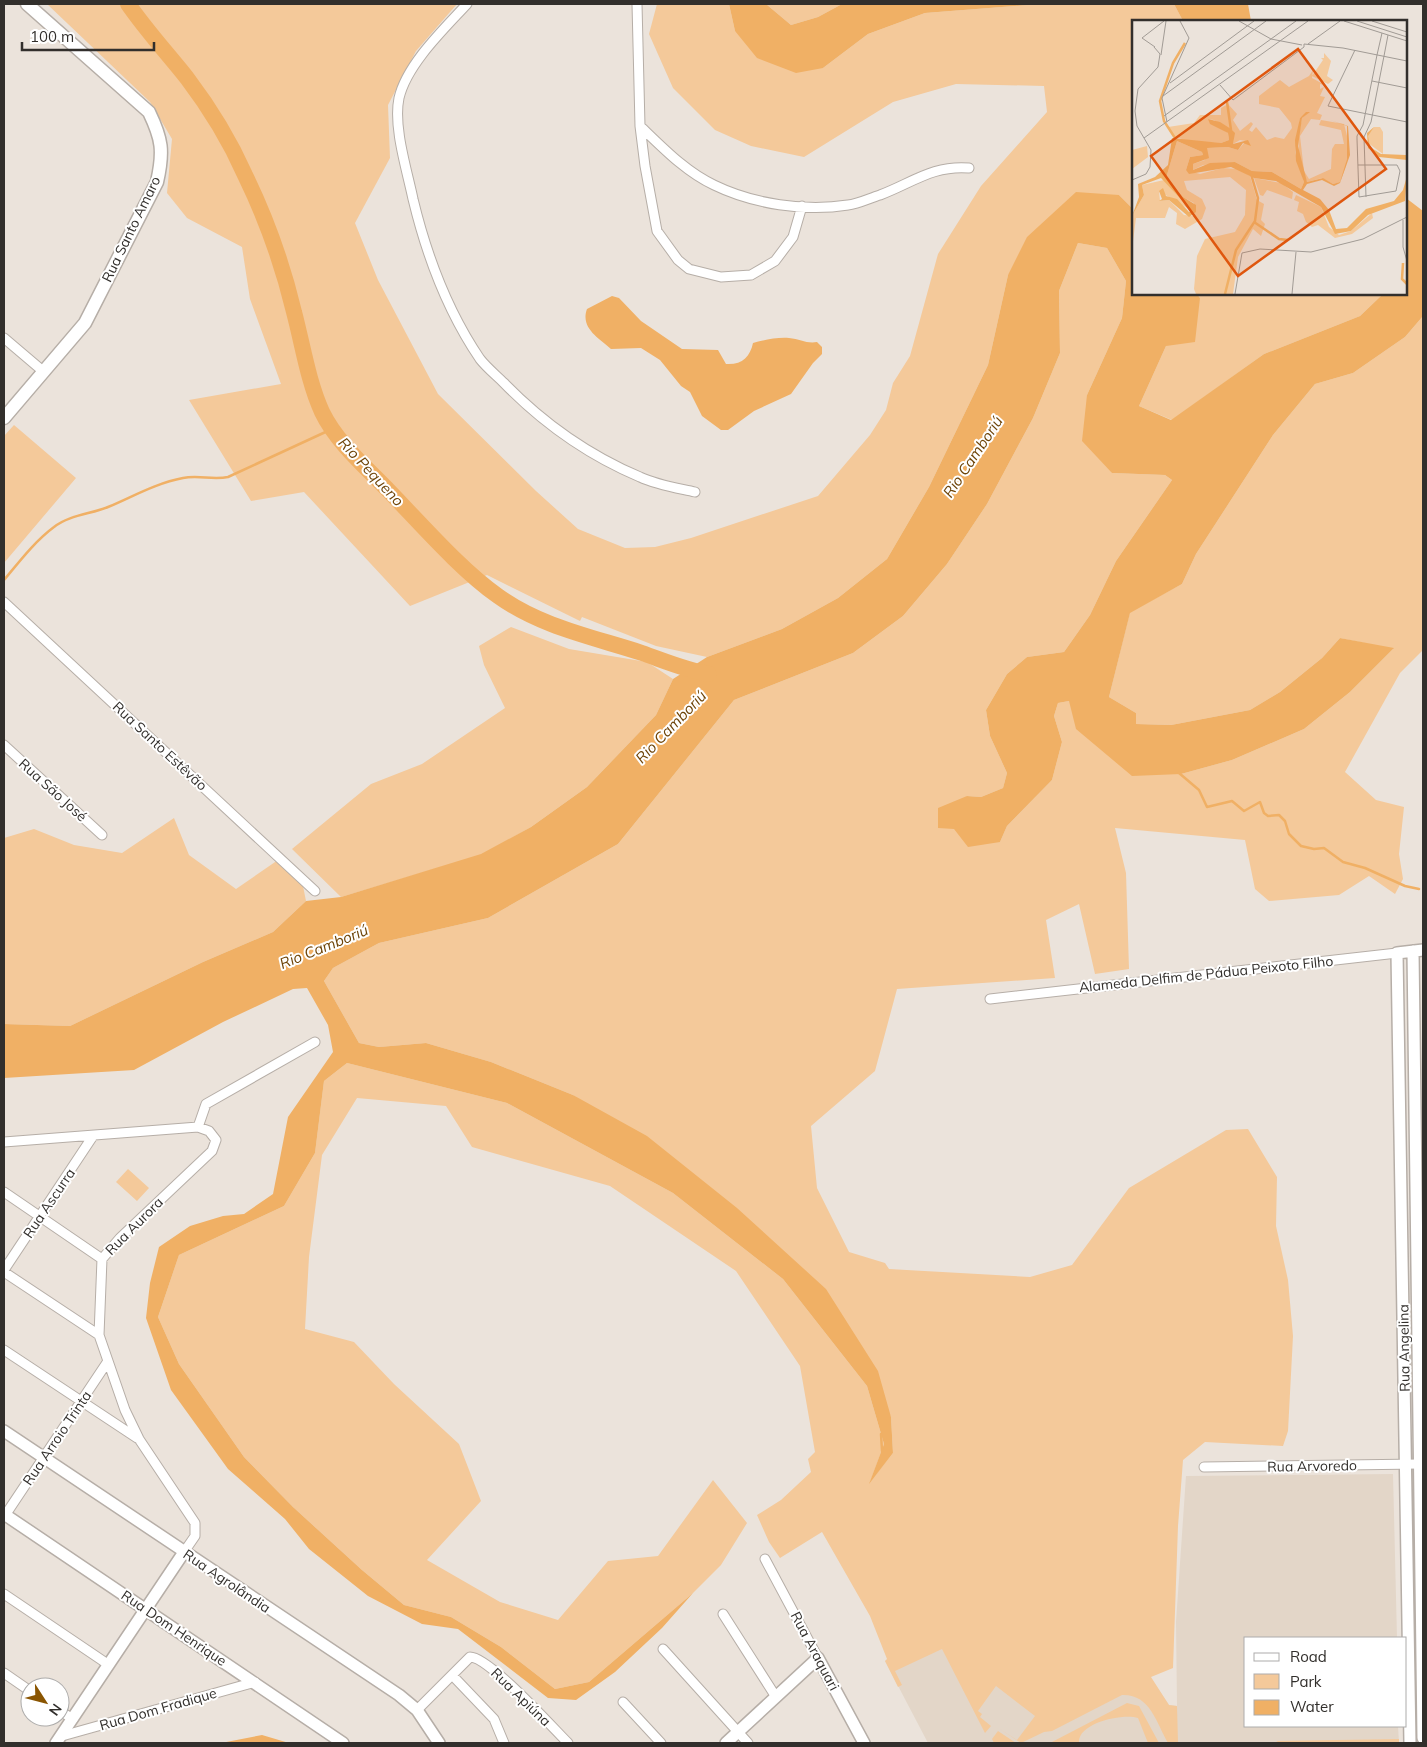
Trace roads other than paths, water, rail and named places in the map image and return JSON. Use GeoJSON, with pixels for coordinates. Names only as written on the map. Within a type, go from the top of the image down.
{"type":"FeatureCollection","features":[{"type":"Feature","properties":{"kind":"main road","name":"Rua Santo Amaro"},"geometry":{"type":"LineString","coordinates":[[4,416],[85,324],[157,182],[162,157],[160,134],[149,112],[27,4]]}},
{"type":"Feature","properties":{"kind":"street"},"geometry":{"type":"LineString","coordinates":[[468,4],[421,57],[410,73],[399,98],[399,140],[417,214],[445,294],[462,329],[481,360],[548,425],[605,461],[642,478],[695,492]]}},
{"type":"Feature","properties":{"kind":"street"},"geometry":{"type":"LineString","coordinates":[[637,4],[640,126],[645,166],[657,231],[678,260],[689,268],[721,278],[751,275],[775,261],[793,237],[802,206]]}},
{"type":"Feature","properties":{"kind":"street"},"geometry":{"type":"LineString","coordinates":[[640,126],[674,159],[713,185],[752,200],[819,208],[849,205],[885,193],[931,171],[958,167],[969,168]]}},
{"type":"Feature","properties":{"kind":"street"},"geometry":{"type":"LineString","coordinates":[[4,338],[44,372]]}},
{"type":"Feature","properties":{"kind":"street","name":"Rua Santo Estêvão"},"geometry":{"type":"LineString","coordinates":[[4,602],[316,890]]}},
{"type":"Feature","properties":{"kind":"street","name":"Rua São José"},"geometry":{"type":"LineString","coordinates":[[4,746],[102,835]]}},
{"type":"Feature","properties":{"kind":"street","name":"Alameda Delfim de Pádua Peixoto Filho"},"geometry":{"type":"LineString","coordinates":[[990,999],[1418,950]]}},
{"type":"Feature","properties":{"kind":"street","name":"Rua Angelina"},"geometry":{"type":"LineString","coordinates":[[1418,950],[1418,1332],[1422,1521],[1423,1738]]}},
{"type":"Feature","properties":{"kind":"street","name":"Rua Angelina"},"geometry":{"type":"LineString","coordinates":[[1397,953],[1410,1743]]}},
{"type":"Feature","properties":{"kind":"street"},"geometry":{"type":"LineString","coordinates":[[4,1142],[198,1127],[206,1104],[315,1042]]}},
{"type":"Feature","properties":{"kind":"street","name":"Rua Aurora"},"geometry":{"type":"LineString","coordinates":[[184,1552],[195,1536],[197,1530],[195,1524],[139,1439],[125,1410],[100,1335],[102,1259],[120,1238],[212,1151],[215,1145],[213,1135],[198,1127]]}},
{"type":"Feature","properties":{"kind":"street","name":"Rua Ascurra"},"geometry":{"type":"LineString","coordinates":[[4,1271],[94,1136]]}},
{"type":"Feature","properties":{"kind":"street"},"geometry":{"type":"LineString","coordinates":[[4,1192],[102,1259]]}},
{"type":"Feature","properties":{"kind":"street"},"geometry":{"type":"LineString","coordinates":[[4,1271],[100,1335]]}},
{"type":"Feature","properties":{"kind":"street"},"geometry":{"type":"LineString","coordinates":[[1404,1331],[1418,1332]]}},
{"type":"Feature","properties":{"kind":"street"},"geometry":{"type":"LineString","coordinates":[[4,1350],[139,1439]]}},
{"type":"Feature","properties":{"kind":"street","name":"Rua Arroio Trinta"},"geometry":{"type":"LineString","coordinates":[[4,1515],[108,1361]]}},
{"type":"Feature","properties":{"kind":"street","name":"Rua Agrolândia"},"geometry":{"type":"LineString","coordinates":[[4,1431],[391,1690],[417,1710],[439,1743]]}},
{"type":"Feature","properties":{"kind":"street","name":"Rua Arvoredo"},"geometry":{"type":"LineString","coordinates":[[1204,1467],[1420,1464]]}},
{"type":"Feature","properties":{"kind":"street","name":"Rua Dom Henrique"},"geometry":{"type":"LineString","coordinates":[[4,1515],[255,1682],[343,1743]]}},
{"type":"Feature","properties":{"kind":"street"},"geometry":{"type":"LineString","coordinates":[[59,1739],[184,1552]]}},
{"type":"Feature","properties":{"kind":"street","name":"Rua Araquari"},"geometry":{"type":"LineString","coordinates":[[765,1559],[864,1743]]}},
{"type":"Feature","properties":{"kind":"street"},"geometry":{"type":"LineString","coordinates":[[4,1594],[109,1665]]}},
{"type":"Feature","properties":{"kind":"street"},"geometry":{"type":"LineString","coordinates":[[723,1614],[776,1697]]}},
{"type":"Feature","properties":{"kind":"street"},"geometry":{"type":"LineString","coordinates":[[663,1650],[748,1743]]}},
{"type":"Feature","properties":{"kind":"street","name":"Rua Apiúna"},"geometry":{"type":"LineString","coordinates":[[452,1675],[470,1657],[475,1657],[485,1662],[568,1743]]}},
{"type":"Feature","properties":{"kind":"street"},"geometry":{"type":"LineString","coordinates":[[726,1743],[818,1658]]}},
{"type":"Feature","properties":{"kind":"street"},"geometry":{"type":"LineString","coordinates":[[4,1673],[20,1684]]}},
{"type":"Feature","properties":{"kind":"street"},"geometry":{"type":"LineString","coordinates":[[417,1710],[452,1675],[494,1719],[504,1743]]}},
{"type":"Feature","properties":{"kind":"street","name":"Rua Dom Fradique"},"geometry":{"type":"LineString","coordinates":[[59,1739],[255,1682]]}},
{"type":"Feature","properties":{"kind":"street"},"geometry":{"type":"LineString","coordinates":[[623,1702],[661,1743]]}},
{"type":"Feature","properties":{"kind":"water"},"geometry":{"type":"Polygon","coordinates":[[[729,4],[766,4],[791,25],[818,17],[842,4],[1041,4],[925,13],[868,34],[823,68],[796,73],[757,58],[735,31],[729,4]]]}},
{"type":"Feature","properties":{"kind":"water"},"geometry":{"type":"Polygon","coordinates":[[[1174,4],[1248,4],[1251,20],[1182,20],[1174,4]]]}},
{"type":"Feature","properties":{"kind":"water","name":"Rio Camboriú"},"geometry":{"type":"Polygon","coordinates":[[[1076,192],[1119,195],[1132,208],[1132,295],[1198,295],[1200,298],[1195,342],[1166,346],[1139,406],[1171,420],[1264,354],[1360,316],[1382,295],[1407,295],[1407,199],[1423,211],[1423,316],[1405,337],[1353,373],[1315,384],[1273,435],[1196,554],[1182,584],[1130,613],[1109,697],[1136,713],[1136,724],[1171,725],[1250,710],[1280,692],[1322,658],[1340,638],[1394,648],[1350,692],[1304,729],[1232,760],[1181,774],[1132,776],[1076,729],[1069,701],[1058,703],[1054,716],[1062,742],[1052,780],[1007,826],[1000,842],[968,847],[954,829],[938,828],[938,808],[967,796],[981,797],[1003,788],[1007,773],[990,736],[986,710],[1007,674],[1027,657],[1064,652],[1090,615],[1116,561],[1172,480],[1165,475],[1112,473],[1082,441],[1087,395],[1122,318],[1126,281],[1107,248],[1078,243],[1059,291],[1060,353],[1033,418],[987,504],[947,564],[903,616],[853,653],[734,700],[618,844],[488,918],[379,943],[333,968],[324,981],[359,1043],[379,1047],[426,1043],[491,1062],[573,1095],[647,1136],[737,1208],[826,1289],[878,1371],[891,1417],[893,1453],[869,1484],[884,1444],[867,1386],[783,1279],[673,1193],[507,1103],[347,1063],[324,1081],[315,1153],[284,1206],[179,1255],[158,1317],[179,1364],[244,1457],[293,1507],[362,1570],[404,1605],[451,1617],[501,1647],[555,1689],[589,1682],[693,1593],[662,1628],[615,1672],[576,1700],[548,1698],[458,1629],[422,1624],[368,1596],[309,1549],[285,1519],[228,1469],[171,1390],[146,1318],[150,1283],[159,1247],[190,1226],[223,1216],[244,1214],[273,1194],[288,1117],[333,1052],[328,1025],[307,988],[293,989],[223,1022],[134,1070],[4,1078],[4,1024],[70,1026],[203,962],[273,932],[306,901],[341,897],[481,854],[531,827],[587,787],[656,715],[673,679],[707,657],[782,629],[838,598],[887,559],[929,487],[988,365],[1008,275],[1027,237],[1076,192]]]}},
{"type":"Feature","properties":{"kind":"water"},"geometry":{"type":"Polygon","coordinates":[[[612,296],[619,298],[641,321],[682,349],[718,350],[726,364],[737,363],[744,359],[750,352],[753,343],[775,338],[817,342],[822,347],[822,354],[813,363],[791,394],[754,411],[728,430],[721,430],[702,416],[690,392],[681,386],[660,360],[641,348],[611,349],[596,337],[586,322],[587,309],[612,296]]]}},
{"type":"Feature","properties":{"kind":"water"},"geometry":{"type":"Polygon","coordinates":[[[262,1735],[289,1743],[221,1743],[262,1735]]]}},
{"type":"Feature","properties":{"kind":"waterway","name":"Rio Pequeno"},"geometry":{"type":"LineString","coordinates":[[128,4],[195,89],[219,125],[239,162],[267,225],[279,260],[317,400],[328,423],[344,444],[456,560],[484,585],[515,607],[568,630],[684,668],[709,674]]}},
{"type":"Feature","properties":{"kind":"waterway"},"geometry":{"type":"LineString","coordinates":[[4,580],[40,539],[66,520],[108,507],[173,480],[189,477],[228,477],[332,429]]}},
{"type":"Feature","properties":{"kind":"waterway"},"geometry":{"type":"LineString","coordinates":[[1179,773],[1199,790],[1207,807],[1232,801],[1244,811],[1260,802],[1264,813],[1268,816],[1279,815],[1285,821],[1289,834],[1301,846],[1314,849],[1324,848],[1343,862],[1365,868],[1405,886],[1419,889]]}},
{"type":"Feature","properties":{"kind":"waterway"},"geometry":{"type":"LineString","coordinates":[[881,1434],[882,1451]]}}]}
